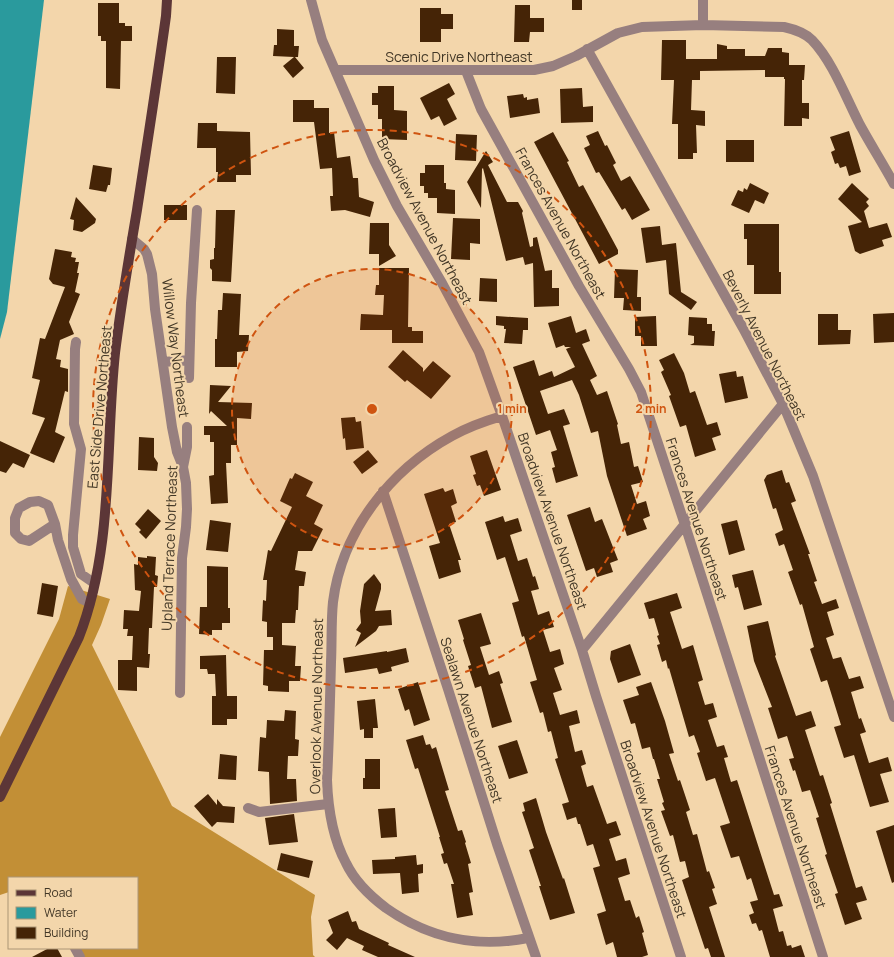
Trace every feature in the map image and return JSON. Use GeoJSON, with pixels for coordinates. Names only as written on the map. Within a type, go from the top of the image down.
{"type":"FeatureCollection","features":[{"type":"Feature","properties":{"kind":"main road","name":"East Side Drive Northeast"},"geometry":{"type":"LineString","coordinates":[[1,790],[79,636],[87,617],[98,565],[106,503],[115,354],[154,104],[167,0]]}},
{"type":"Feature","properties":{"kind":"street","name":"Broadview Avenue Northeast"},"geometry":{"type":"LineString","coordinates":[[311,0],[322,40],[374,160],[397,206],[442,282],[479,352],[582,650],[598,704],[681,957]]}},
{"type":"Feature","properties":{"kind":"street"},"geometry":{"type":"LineString","coordinates":[[703,0],[703,25]]}},
{"type":"Feature","properties":{"kind":"street","name":"Scenic Drive Northeast"},"geometry":{"type":"LineString","coordinates":[[335,70],[534,70],[553,66],[618,34],[642,27],[703,25],[784,27],[811,38],[821,50],[861,127],[894,184]]}},
{"type":"Feature","properties":{"kind":"street","name":"Beverly Avenue Northeast"},"geometry":{"type":"LineString","coordinates":[[586,49],[739,321],[783,404],[812,476],[894,717]]}},
{"type":"Feature","properties":{"kind":"street","name":"Frances Avenue Northeast"},"geometry":{"type":"LineString","coordinates":[[466,71],[481,109],[579,286],[629,369],[641,392],[823,957]]}},
{"type":"Feature","properties":{"kind":"street"},"geometry":{"type":"LineString","coordinates":[[189,378],[191,303],[197,210]]}},
{"type":"Feature","properties":{"kind":"street","name":"Willow Way Northeast"},"geometry":{"type":"LineString","coordinates":[[132,239],[144,249],[147,254],[152,274],[155,309],[176,446],[183,467]]}},
{"type":"Feature","properties":{"kind":"street"},"geometry":{"type":"LineString","coordinates":[[76,342],[74,424],[81,449],[73,547],[81,574],[94,583]]}},
{"type":"Feature","properties":{"kind":"street"},"geometry":{"type":"LineString","coordinates":[[163,362],[189,360]]}},
{"type":"Feature","properties":{"kind":"street"},"geometry":{"type":"LineString","coordinates":[[582,650],[783,404]]}},
{"type":"Feature","properties":{"kind":"street","name":"Overlook Avenue Northeast"},"geometry":{"type":"LineString","coordinates":[[502,416],[459,432],[432,447],[404,469],[383,491],[367,513],[350,541],[342,561],[333,602],[327,780],[328,804],[334,832],[346,863],[354,877],[364,890],[394,914],[427,931],[461,940],[497,943],[528,938]]}},
{"type":"Feature","properties":{"kind":"street","name":"Upland Terrace Northeast"},"geometry":{"type":"LineString","coordinates":[[180,693],[182,558],[187,509],[186,483],[183,467],[187,447],[187,427]]}},
{"type":"Feature","properties":{"kind":"street","name":"Sealawn Avenue Northeast"},"geometry":{"type":"LineString","coordinates":[[383,491],[528,938],[536,957]]}},
{"type":"Feature","properties":{"kind":"street"},"geometry":{"type":"LineString","coordinates":[[55,524],[58,540],[71,579],[82,599],[90,603]]}},
{"type":"Feature","properties":{"kind":"street"},"geometry":{"type":"LineString","coordinates":[[248,808],[259,812],[328,804]]}},
{"type":"Feature","properties":{"kind":"shaded area"},"geometry":{"type":"Polygon","coordinates":[[[68,586],[110,599],[92,645],[172,806],[315,895],[311,917],[313,955],[315,957],[83,957],[79,949],[138,949],[138,877],[8,877],[8,892],[0,895],[0,737],[59,619],[68,586]]]}},
{"type":"Feature","properties":{"kind":"water"},"geometry":{"type":"Polygon","coordinates":[[[0,0],[44,0],[7,312],[0,339],[0,0]]]}},
{"type":"Feature","properties":{"kind":"building"},"geometry":{"type":"Polygon","coordinates":[[[572,0],[582,0],[582,10],[572,10],[572,0]]]}},
{"type":"Feature","properties":{"kind":"building"},"geometry":{"type":"Polygon","coordinates":[[[98,3],[119,3],[119,23],[125,23],[125,26],[132,26],[132,41],[121,41],[120,89],[106,88],[106,41],[101,41],[101,36],[98,36],[98,3]]]}},
{"type":"Feature","properties":{"kind":"building"},"geometry":{"type":"Polygon","coordinates":[[[515,5],[530,5],[530,18],[544,18],[544,32],[530,32],[529,42],[514,42],[515,5]]]}},
{"type":"Feature","properties":{"kind":"building"},"geometry":{"type":"Polygon","coordinates":[[[420,8],[441,8],[441,14],[453,14],[453,29],[441,29],[441,42],[420,42],[420,8]]]}},
{"type":"Feature","properties":{"kind":"building"},"geometry":{"type":"Polygon","coordinates":[[[277,29],[294,30],[294,46],[299,46],[298,57],[295,57],[304,68],[293,78],[283,66],[294,57],[273,56],[274,45],[277,45],[277,29]]]}},
{"type":"Feature","properties":{"kind":"building"},"geometry":{"type":"Polygon","coordinates":[[[662,40],[686,40],[686,59],[717,59],[717,44],[727,46],[727,49],[745,49],[745,56],[765,56],[768,48],[782,48],[782,52],[789,53],[789,65],[805,65],[804,80],[802,80],[802,103],[809,103],[809,119],[802,118],[802,126],[784,126],[784,77],[765,77],[765,70],[700,71],[700,80],[692,80],[691,110],[705,111],[705,126],[696,125],[697,153],[693,153],[693,159],[678,159],[678,124],[672,124],[674,80],[661,80],[662,40]]]}},
{"type":"Feature","properties":{"kind":"building"},"geometry":{"type":"Polygon","coordinates":[[[217,57],[236,57],[235,94],[216,93],[217,57]]]}},
{"type":"Feature","properties":{"kind":"building"},"geometry":{"type":"Polygon","coordinates":[[[449,83],[455,94],[447,99],[457,119],[444,126],[439,116],[431,120],[420,98],[449,83]]]}},
{"type":"Feature","properties":{"kind":"building"},"geometry":{"type":"Polygon","coordinates":[[[378,86],[394,86],[394,110],[407,111],[407,140],[382,139],[382,119],[378,119],[378,105],[372,105],[372,93],[378,93],[378,86]]]}},
{"type":"Feature","properties":{"kind":"building"},"geometry":{"type":"Polygon","coordinates":[[[582,88],[583,107],[593,106],[593,122],[561,123],[560,89],[582,88]]]}},
{"type":"Feature","properties":{"kind":"building"},"geometry":{"type":"Polygon","coordinates":[[[523,94],[524,98],[527,97],[527,100],[538,98],[540,113],[510,118],[507,96],[523,94]]]}},
{"type":"Feature","properties":{"kind":"building"},"geometry":{"type":"Polygon","coordinates":[[[293,100],[314,100],[314,108],[329,108],[329,133],[334,132],[337,158],[350,156],[353,178],[358,178],[359,197],[374,202],[370,217],[345,210],[331,211],[330,196],[333,196],[332,168],[320,169],[314,122],[293,122],[293,100]]]}},
{"type":"Feature","properties":{"kind":"building"},"geometry":{"type":"Polygon","coordinates":[[[198,123],[217,123],[217,131],[250,132],[251,175],[236,175],[236,182],[217,182],[218,172],[216,172],[216,148],[197,148],[198,123]]]}},
{"type":"Feature","properties":{"kind":"building"},"geometry":{"type":"Polygon","coordinates":[[[598,131],[605,146],[607,145],[616,163],[613,165],[621,181],[630,176],[650,210],[632,220],[625,208],[622,210],[599,172],[596,173],[584,148],[590,145],[586,136],[598,131]]]}},
{"type":"Feature","properties":{"kind":"building"},"geometry":{"type":"Polygon","coordinates":[[[849,131],[861,172],[849,176],[846,166],[840,168],[838,163],[835,164],[831,152],[835,150],[830,137],[849,131]]]}},
{"type":"Feature","properties":{"kind":"building"},"geometry":{"type":"Polygon","coordinates":[[[553,132],[569,161],[567,162],[579,187],[583,185],[618,250],[618,254],[599,264],[534,142],[553,132]]]}},
{"type":"Feature","properties":{"kind":"building"},"geometry":{"type":"Polygon","coordinates":[[[456,134],[477,135],[476,161],[455,160],[456,134]]]}},
{"type":"Feature","properties":{"kind":"building"},"geometry":{"type":"Polygon","coordinates":[[[726,140],[754,140],[754,162],[726,162],[726,140]]]}},
{"type":"Feature","properties":{"kind":"building"},"geometry":{"type":"Polygon","coordinates":[[[486,151],[493,162],[488,165],[507,202],[518,202],[523,211],[522,213],[530,247],[533,246],[533,238],[537,237],[545,271],[552,270],[552,288],[559,288],[559,306],[534,307],[533,263],[525,265],[523,257],[506,261],[483,168],[481,208],[467,182],[486,151]]]}},
{"type":"Feature","properties":{"kind":"building"},"geometry":{"type":"Polygon","coordinates":[[[93,165],[112,168],[110,185],[108,185],[106,192],[89,189],[93,165]]]}},
{"type":"Feature","properties":{"kind":"building"},"geometry":{"type":"Polygon","coordinates":[[[425,165],[444,165],[444,183],[446,183],[446,189],[455,190],[455,214],[437,213],[437,198],[428,198],[428,193],[424,193],[424,186],[420,186],[420,173],[425,173],[425,165]]]}},
{"type":"Feature","properties":{"kind":"building"},"geometry":{"type":"Polygon","coordinates":[[[750,183],[769,193],[764,204],[755,200],[749,213],[731,205],[738,190],[743,192],[744,188],[747,190],[750,183]]]}},
{"type":"Feature","properties":{"kind":"building"},"geometry":{"type":"Polygon","coordinates":[[[852,183],[869,199],[866,202],[869,206],[864,211],[869,228],[887,223],[892,237],[882,240],[884,246],[860,254],[855,251],[848,226],[862,222],[838,199],[852,183]]]}},
{"type":"Feature","properties":{"kind":"building"},"geometry":{"type":"Polygon","coordinates":[[[76,197],[96,219],[95,223],[82,232],[73,230],[74,220],[70,219],[76,197]]]}},
{"type":"Feature","properties":{"kind":"building"},"geometry":{"type":"Polygon","coordinates":[[[164,205],[187,205],[187,220],[164,220],[164,205]]]}},
{"type":"Feature","properties":{"kind":"building"},"geometry":{"type":"Polygon","coordinates":[[[216,210],[235,210],[231,282],[212,281],[210,260],[214,259],[216,210]]]}},
{"type":"Feature","properties":{"kind":"building"},"geometry":{"type":"Polygon","coordinates":[[[453,218],[480,219],[480,244],[470,243],[470,260],[451,259],[453,218]]]}},
{"type":"Feature","properties":{"kind":"building"},"geometry":{"type":"Polygon","coordinates":[[[370,223],[389,223],[389,245],[396,256],[379,266],[379,254],[369,254],[370,223]]]}},
{"type":"Feature","properties":{"kind":"building"},"geometry":{"type":"Polygon","coordinates":[[[744,224],[779,224],[779,272],[781,272],[781,294],[754,294],[754,265],[747,265],[747,239],[744,239],[744,224]]]}},
{"type":"Feature","properties":{"kind":"building"},"geometry":{"type":"Polygon","coordinates":[[[660,226],[662,245],[676,243],[681,292],[697,302],[691,310],[669,294],[666,260],[646,263],[641,228],[660,226]]]}},
{"type":"Feature","properties":{"kind":"building"},"geometry":{"type":"Polygon","coordinates":[[[55,249],[72,252],[71,257],[76,258],[75,262],[79,262],[77,273],[79,273],[75,292],[80,294],[69,322],[74,334],[60,340],[56,359],[61,360],[60,367],[68,369],[68,392],[65,391],[55,432],[65,437],[54,463],[30,453],[45,418],[32,414],[40,380],[32,378],[40,338],[45,339],[65,287],[53,284],[49,279],[55,249]]]}},
{"type":"Feature","properties":{"kind":"building"},"geometry":{"type":"Polygon","coordinates":[[[379,268],[409,268],[408,327],[412,327],[412,331],[423,331],[423,343],[392,343],[392,330],[360,330],[361,314],[383,315],[384,295],[375,295],[376,285],[379,285],[379,268]]]}},
{"type":"Feature","properties":{"kind":"building"},"geometry":{"type":"Polygon","coordinates":[[[615,269],[638,270],[637,297],[641,297],[641,311],[623,310],[624,298],[614,298],[615,269]]]}},
{"type":"Feature","properties":{"kind":"building"},"geometry":{"type":"Polygon","coordinates":[[[480,278],[497,279],[497,302],[479,301],[480,278]]]}},
{"type":"Feature","properties":{"kind":"building"},"geometry":{"type":"Polygon","coordinates":[[[223,293],[241,294],[239,335],[249,335],[248,351],[237,352],[237,367],[215,367],[215,339],[217,339],[218,310],[222,310],[223,293]]]}},
{"type":"Feature","properties":{"kind":"building"},"geometry":{"type":"Polygon","coordinates":[[[894,313],[894,342],[874,343],[873,314],[894,313]]]}},
{"type":"Feature","properties":{"kind":"building"},"geometry":{"type":"Polygon","coordinates":[[[818,314],[838,314],[838,330],[851,330],[850,344],[818,345],[818,314]]]}},
{"type":"Feature","properties":{"kind":"building"},"geometry":{"type":"Polygon","coordinates":[[[496,316],[528,318],[528,330],[523,330],[522,344],[504,343],[506,329],[504,329],[504,326],[496,325],[496,316]]]}},
{"type":"Feature","properties":{"kind":"building"},"geometry":{"type":"Polygon","coordinates":[[[571,316],[576,333],[586,329],[590,341],[582,344],[597,376],[590,380],[597,395],[607,391],[618,424],[621,444],[629,442],[634,467],[638,466],[643,482],[631,485],[637,504],[646,501],[650,516],[643,519],[647,529],[627,536],[607,476],[598,431],[591,433],[579,395],[572,380],[540,391],[548,414],[564,409],[570,424],[563,426],[578,476],[556,483],[552,468],[555,467],[551,452],[557,450],[550,430],[536,435],[513,367],[534,360],[539,376],[552,371],[554,377],[575,367],[566,349],[571,347],[565,347],[564,345],[556,348],[548,323],[571,316]]]}},
{"type":"Feature","properties":{"kind":"building"},"geometry":{"type":"Polygon","coordinates":[[[656,316],[657,346],[641,346],[641,336],[635,336],[635,317],[656,316]]]}},
{"type":"Feature","properties":{"kind":"building"},"geometry":{"type":"Polygon","coordinates":[[[689,317],[707,318],[707,324],[712,324],[712,331],[715,331],[714,346],[690,345],[694,343],[694,336],[688,335],[689,317]]]}},
{"type":"Feature","properties":{"kind":"building"},"geometry":{"type":"Polygon","coordinates":[[[403,350],[423,368],[423,372],[433,361],[451,376],[431,399],[407,380],[405,382],[388,367],[403,350]]]}},
{"type":"Feature","properties":{"kind":"building"},"geometry":{"type":"Polygon","coordinates":[[[674,353],[684,373],[690,393],[695,391],[707,425],[717,422],[721,435],[712,438],[716,450],[695,457],[686,425],[680,427],[669,396],[671,395],[661,372],[664,370],[659,360],[674,353]]]}},
{"type":"Feature","properties":{"kind":"building"},"geometry":{"type":"Polygon","coordinates":[[[736,371],[737,377],[743,376],[748,398],[725,403],[719,374],[736,371]]]}},
{"type":"Feature","properties":{"kind":"building"},"geometry":{"type":"Polygon","coordinates":[[[210,385],[231,386],[218,402],[252,403],[251,419],[237,418],[237,445],[231,445],[231,463],[226,463],[228,503],[211,504],[209,476],[214,475],[214,442],[210,442],[210,435],[204,435],[204,426],[227,426],[211,411],[209,414],[210,385]]]}},
{"type":"Feature","properties":{"kind":"building"},"geometry":{"type":"Polygon","coordinates":[[[355,417],[356,422],[361,421],[364,448],[346,450],[345,438],[343,439],[341,418],[355,417]]]}},
{"type":"Feature","properties":{"kind":"building"},"geometry":{"type":"Polygon","coordinates":[[[139,437],[154,438],[154,457],[158,463],[157,471],[138,470],[139,437]]]}},
{"type":"Feature","properties":{"kind":"building"},"geometry":{"type":"Polygon","coordinates":[[[0,441],[30,455],[24,468],[13,463],[6,473],[0,471],[0,441]]]}},
{"type":"Feature","properties":{"kind":"building"},"geometry":{"type":"Polygon","coordinates":[[[368,450],[378,462],[362,474],[353,462],[368,450]]]}},
{"type":"Feature","properties":{"kind":"building"},"geometry":{"type":"Polygon","coordinates":[[[487,450],[501,490],[484,496],[480,485],[477,486],[473,475],[476,474],[470,456],[487,450]]]}},
{"type":"Feature","properties":{"kind":"building"},"geometry":{"type":"Polygon","coordinates":[[[782,470],[786,483],[789,482],[796,501],[791,503],[810,554],[808,554],[817,581],[814,582],[822,604],[836,599],[839,608],[827,612],[834,635],[826,638],[833,659],[841,657],[849,679],[860,676],[864,688],[851,692],[859,719],[861,718],[866,732],[860,734],[869,763],[888,757],[892,771],[880,774],[889,802],[870,807],[854,755],[844,758],[834,727],[841,725],[827,680],[821,682],[810,649],[814,647],[802,604],[800,605],[788,572],[793,570],[784,544],[779,546],[775,534],[783,530],[776,508],[773,509],[764,480],[767,475],[782,470]]]}},
{"type":"Feature","properties":{"kind":"building"},"geometry":{"type":"Polygon","coordinates":[[[295,473],[313,482],[306,496],[323,505],[314,524],[323,529],[312,551],[298,551],[295,570],[306,572],[304,586],[299,586],[298,610],[296,610],[295,623],[282,623],[282,645],[296,646],[295,666],[301,666],[300,681],[289,681],[289,692],[268,691],[268,686],[263,685],[264,650],[273,650],[273,637],[267,637],[267,622],[262,621],[263,600],[266,601],[267,580],[263,580],[268,550],[271,551],[292,507],[280,501],[290,478],[292,479],[295,473]]]}},
{"type":"Feature","properties":{"kind":"building"},"geometry":{"type":"Polygon","coordinates":[[[443,488],[445,492],[453,489],[457,503],[451,506],[456,522],[449,524],[461,560],[458,560],[461,572],[439,579],[429,546],[440,543],[424,494],[443,488]]]}},
{"type":"Feature","properties":{"kind":"building"},"geometry":{"type":"Polygon","coordinates":[[[590,507],[595,522],[602,519],[618,560],[610,563],[613,572],[597,577],[594,568],[586,571],[567,515],[590,507]]]}},
{"type":"Feature","properties":{"kind":"building"},"geometry":{"type":"Polygon","coordinates":[[[148,509],[161,521],[146,539],[139,532],[141,530],[135,524],[148,509]]]}},
{"type":"Feature","properties":{"kind":"building"},"geometry":{"type":"Polygon","coordinates":[[[503,516],[505,522],[518,518],[522,531],[510,535],[518,561],[527,558],[533,577],[535,576],[539,589],[531,591],[538,615],[549,611],[554,627],[543,630],[550,652],[560,649],[564,664],[554,668],[562,690],[553,693],[560,715],[577,710],[580,723],[569,726],[575,752],[582,750],[586,764],[581,766],[587,787],[593,785],[607,824],[616,821],[621,835],[609,839],[616,861],[626,858],[630,874],[618,878],[625,901],[630,900],[636,918],[639,916],[644,932],[642,933],[648,955],[642,957],[617,957],[613,942],[606,945],[597,914],[606,911],[593,868],[600,866],[593,844],[587,846],[580,824],[578,824],[576,817],[567,820],[562,804],[569,802],[555,759],[558,758],[551,731],[548,732],[543,712],[540,713],[530,682],[537,680],[524,636],[522,637],[512,603],[519,601],[505,557],[497,560],[485,522],[503,516]]]}},
{"type":"Feature","properties":{"kind":"building"},"geometry":{"type":"Polygon","coordinates":[[[210,520],[231,523],[228,552],[206,550],[210,520]]]}},
{"type":"Feature","properties":{"kind":"building"},"geometry":{"type":"Polygon","coordinates":[[[737,520],[745,550],[729,555],[721,524],[737,520]]]}},
{"type":"Feature","properties":{"kind":"building"},"geometry":{"type":"Polygon","coordinates":[[[147,556],[156,557],[155,575],[158,576],[157,587],[154,587],[152,628],[149,628],[149,668],[137,667],[137,691],[118,690],[118,660],[132,660],[133,636],[127,636],[128,629],[123,629],[124,610],[139,611],[141,591],[135,590],[134,564],[138,565],[138,557],[147,558],[147,556]]]}},
{"type":"Feature","properties":{"kind":"building"},"geometry":{"type":"Polygon","coordinates":[[[207,566],[228,567],[228,608],[230,608],[230,623],[222,623],[222,630],[212,630],[212,635],[199,634],[200,607],[207,607],[207,566]]]}},
{"type":"Feature","properties":{"kind":"building"},"geometry":{"type":"Polygon","coordinates":[[[753,570],[762,605],[744,610],[738,587],[735,588],[732,575],[753,570]]]}},
{"type":"Feature","properties":{"kind":"building"},"geometry":{"type":"Polygon","coordinates":[[[374,574],[381,584],[375,611],[391,610],[392,625],[379,626],[376,631],[355,647],[361,633],[356,630],[361,623],[360,611],[364,584],[374,574]]]}},
{"type":"Feature","properties":{"kind":"building"},"geometry":{"type":"Polygon","coordinates":[[[42,583],[58,586],[53,617],[37,614],[42,583]]]}},
{"type":"Feature","properties":{"kind":"building"},"geometry":{"type":"Polygon","coordinates":[[[677,593],[682,608],[670,612],[682,649],[693,645],[703,680],[698,682],[705,705],[713,703],[717,717],[708,720],[717,747],[724,745],[728,757],[724,758],[731,782],[737,780],[774,895],[779,894],[783,906],[773,909],[779,932],[783,931],[787,946],[791,945],[792,948],[801,945],[805,957],[770,957],[762,930],[759,931],[756,923],[752,924],[749,915],[754,913],[750,902],[758,900],[751,878],[747,880],[739,856],[731,858],[720,826],[730,823],[715,778],[706,781],[697,753],[700,752],[694,735],[689,737],[669,668],[668,669],[666,660],[662,662],[657,645],[660,644],[657,636],[659,635],[654,618],[649,619],[644,603],[677,593]]]}},
{"type":"Feature","properties":{"kind":"building"},"geometry":{"type":"Polygon","coordinates":[[[481,613],[491,644],[480,647],[489,675],[499,671],[503,683],[500,684],[512,722],[492,728],[481,686],[475,688],[468,666],[471,665],[458,620],[481,613]]]}},
{"type":"Feature","properties":{"kind":"building"},"geometry":{"type":"Polygon","coordinates":[[[768,621],[775,656],[796,716],[811,711],[816,726],[805,730],[820,776],[823,775],[832,803],[830,804],[856,888],[862,886],[867,900],[856,903],[862,919],[845,925],[835,894],[838,893],[825,855],[827,854],[816,818],[819,817],[810,790],[802,792],[795,770],[793,771],[789,759],[794,758],[787,736],[778,739],[768,708],[772,707],[754,661],[747,626],[768,621]]]}},
{"type":"Feature","properties":{"kind":"building"},"geometry":{"type":"Polygon","coordinates":[[[630,644],[641,675],[618,683],[610,659],[611,651],[630,644]]]}},
{"type":"Feature","properties":{"kind":"building"},"geometry":{"type":"Polygon","coordinates":[[[406,648],[409,662],[391,667],[392,671],[379,674],[377,668],[345,673],[343,658],[406,648]]]}},
{"type":"Feature","properties":{"kind":"building"},"geometry":{"type":"Polygon","coordinates":[[[226,655],[227,696],[237,696],[237,719],[227,719],[227,725],[212,725],[212,696],[216,696],[215,674],[208,674],[207,669],[200,669],[200,656],[226,655]]]}},
{"type":"Feature","properties":{"kind":"building"},"geometry":{"type":"Polygon","coordinates":[[[418,682],[430,720],[414,726],[409,709],[405,711],[398,689],[418,682]]]}},
{"type":"Feature","properties":{"kind":"building"},"geometry":{"type":"Polygon","coordinates":[[[651,682],[665,721],[674,753],[669,754],[690,810],[686,812],[693,835],[697,834],[707,872],[709,871],[715,888],[712,889],[717,904],[709,907],[725,957],[711,957],[708,948],[705,949],[682,880],[689,877],[685,861],[680,862],[673,835],[670,836],[661,811],[665,810],[662,803],[664,802],[657,779],[660,779],[654,759],[650,747],[642,749],[635,723],[631,724],[623,700],[639,695],[636,687],[651,682]]]}},
{"type":"Feature","properties":{"kind":"building"},"geometry":{"type":"Polygon","coordinates":[[[375,699],[378,728],[373,728],[373,738],[364,738],[364,729],[360,730],[357,701],[375,699]]]}},
{"type":"Feature","properties":{"kind":"building"},"geometry":{"type":"Polygon","coordinates":[[[285,710],[296,711],[295,739],[299,740],[298,756],[288,756],[287,779],[296,779],[297,801],[270,804],[269,772],[258,771],[260,737],[266,738],[267,720],[284,721],[285,710]]]}},
{"type":"Feature","properties":{"kind":"building"},"geometry":{"type":"Polygon","coordinates":[[[423,735],[426,745],[430,744],[432,749],[436,747],[449,790],[445,791],[458,831],[462,830],[466,842],[465,843],[471,863],[468,864],[473,892],[469,893],[473,915],[457,918],[451,884],[454,884],[447,863],[444,864],[441,854],[444,853],[440,837],[418,768],[415,769],[406,740],[423,735]]]}},
{"type":"Feature","properties":{"kind":"building"},"geometry":{"type":"Polygon","coordinates":[[[517,740],[528,773],[509,779],[498,746],[517,740]]]}},
{"type":"Feature","properties":{"kind":"building"},"geometry":{"type":"Polygon","coordinates":[[[220,754],[237,756],[236,780],[218,779],[220,754]]]}},
{"type":"Feature","properties":{"kind":"building"},"geometry":{"type":"Polygon","coordinates":[[[365,759],[380,759],[380,789],[363,789],[363,778],[365,778],[365,759]]]}},
{"type":"Feature","properties":{"kind":"building"},"geometry":{"type":"Polygon","coordinates":[[[208,794],[217,805],[217,799],[223,806],[235,807],[234,823],[217,822],[212,827],[194,806],[208,794]]]}},
{"type":"Feature","properties":{"kind":"building"},"geometry":{"type":"Polygon","coordinates":[[[536,798],[546,832],[563,879],[564,878],[575,913],[550,920],[529,850],[534,848],[522,812],[525,811],[523,803],[536,798]]]}},
{"type":"Feature","properties":{"kind":"building"},"geometry":{"type":"Polygon","coordinates":[[[395,808],[397,837],[381,838],[378,809],[395,808]]]}},
{"type":"Feature","properties":{"kind":"building"},"geometry":{"type":"Polygon","coordinates":[[[294,814],[298,842],[269,845],[265,818],[294,814]]]}},
{"type":"Feature","properties":{"kind":"building"},"geometry":{"type":"Polygon","coordinates":[[[894,825],[894,882],[892,883],[876,831],[894,825]]]}},
{"type":"Feature","properties":{"kind":"building"},"geometry":{"type":"Polygon","coordinates":[[[281,853],[313,861],[309,878],[277,870],[281,853]]]}},
{"type":"Feature","properties":{"kind":"building"},"geometry":{"type":"Polygon","coordinates":[[[416,855],[417,865],[423,864],[423,873],[418,874],[419,892],[402,894],[400,873],[373,874],[372,860],[395,859],[395,857],[416,855]]]}},
{"type":"Feature","properties":{"kind":"building"},"geometry":{"type":"Polygon","coordinates":[[[348,911],[352,922],[356,921],[359,929],[389,943],[388,945],[415,957],[378,957],[362,950],[364,946],[347,938],[337,950],[326,940],[333,933],[328,920],[348,911]]]}},
{"type":"Feature","properties":{"kind":"building"},"geometry":{"type":"Polygon","coordinates":[[[47,949],[58,949],[62,957],[32,957],[47,949]]]}}]}
